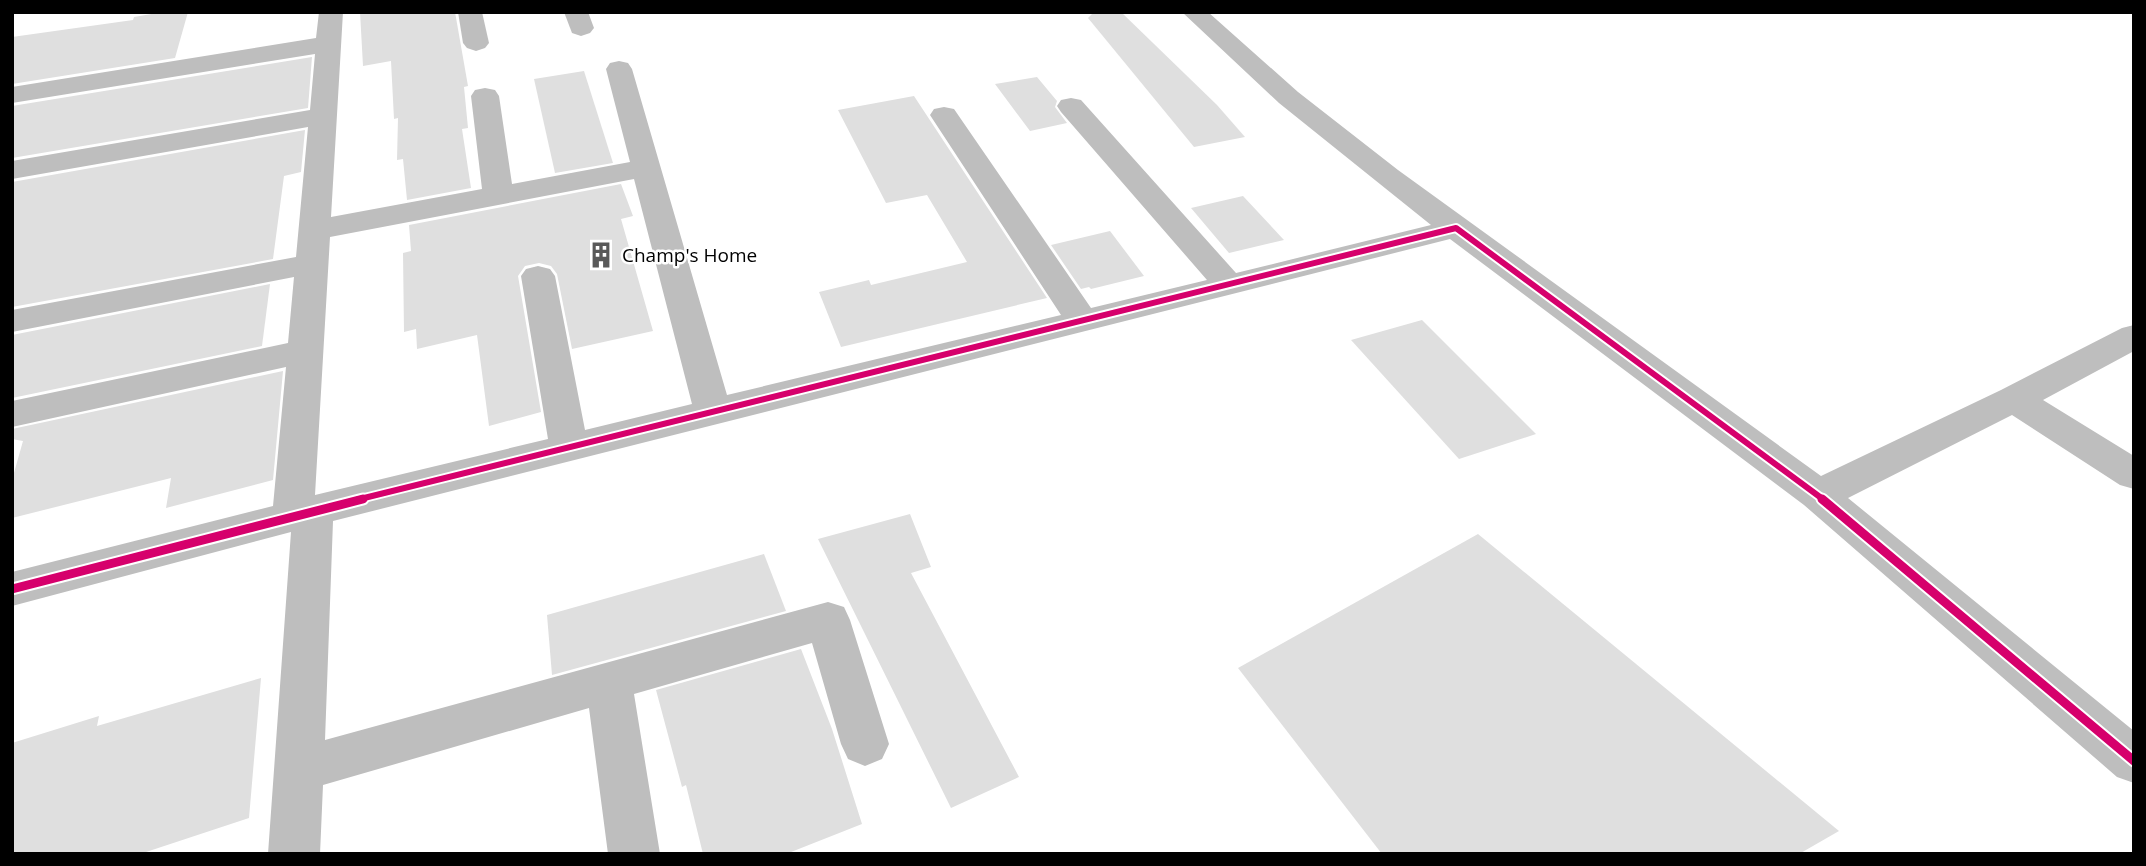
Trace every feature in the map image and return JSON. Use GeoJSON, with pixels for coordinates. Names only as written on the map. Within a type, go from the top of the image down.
{"type":"FeatureCollection","features":[{"type":"Feature","properties":{"kind":"street"},"geometry":{"type":"LineString","coordinates":[[470,12],[476,43]]}},
{"type":"Feature","properties":{"kind":"street"},"geometry":{"type":"LineString","coordinates":[[1194,12],[1236,54],[1344,145],[1818,495],[2134,761]]}},
{"type":"Feature","properties":{"kind":"street"},"geometry":{"type":"LineString","coordinates":[[12,95],[329,28],[305,351],[298,770],[293,854]]}},
{"type":"Feature","properties":{"kind":"street"},"geometry":{"type":"LineString","coordinates":[[619,69],[713,412]]}},
{"type":"Feature","properties":{"kind":"street"},"geometry":{"type":"LineString","coordinates":[[485,96],[498,195]]}},
{"type":"Feature","properties":{"kind":"street"},"geometry":{"type":"LineString","coordinates":[[1071,106],[1229,285]]}},
{"type":"Feature","properties":{"kind":"street"},"geometry":{"type":"LineString","coordinates":[[944,115],[1083,322]]}},
{"type":"Feature","properties":{"kind":"street"},"geometry":{"type":"LineString","coordinates":[[12,170],[323,116]]}},
{"type":"Feature","properties":{"kind":"street"},"geometry":{"type":"LineString","coordinates":[[314,230],[646,168]]}},
{"type":"Feature","properties":{"kind":"street"},"geometry":{"type":"LineString","coordinates":[[12,589],[303,512],[1456,228]]}},
{"type":"Feature","properties":{"kind":"street"},"geometry":{"type":"LineString","coordinates":[[12,321],[312,264]]}},
{"type":"Feature","properties":{"kind":"street"},"geometry":{"type":"LineString","coordinates":[[538,276],[569,448]]}},
{"type":"Feature","properties":{"kind":"street"},"geometry":{"type":"LineString","coordinates":[[1818,495],[2014,399],[2134,336]]}},
{"type":"Feature","properties":{"kind":"street"},"geometry":{"type":"LineString","coordinates":[[12,414],[305,351]]}},
{"type":"Feature","properties":{"kind":"street"},"geometry":{"type":"LineString","coordinates":[[2014,399],[2134,475]]}},
{"type":"Feature","properties":{"kind":"street"},"geometry":{"type":"LineString","coordinates":[[298,770],[828,620],[865,744]]}},
{"type":"Feature","properties":{"kind":"street"},"geometry":{"type":"LineString","coordinates":[[609,682],[634,854]]}},
{"type":"Feature","properties":{"kind":"building"},"geometry":{"type":"Polygon","coordinates":[[[163,12],[188,12],[175,58],[12,84],[12,37],[133,20],[134,17],[163,12]]]}},
{"type":"Feature","properties":{"kind":"building"},"geometry":{"type":"Polygon","coordinates":[[[360,12],[455,12],[468,86],[464,87],[468,128],[462,129],[471,188],[407,200],[403,159],[397,160],[398,118],[394,119],[391,61],[363,66],[360,12]]]}},
{"type":"Feature","properties":{"kind":"building"},"geometry":{"type":"Polygon","coordinates":[[[1094,12],[1121,12],[1217,105],[1245,137],[1194,147],[1088,18],[1094,12]]]}},
{"type":"Feature","properties":{"kind":"building"},"geometry":{"type":"Polygon","coordinates":[[[312,57],[308,108],[12,158],[12,106],[312,57]]]}},
{"type":"Feature","properties":{"kind":"building"},"geometry":{"type":"Polygon","coordinates":[[[584,71],[613,163],[555,173],[534,79],[584,71]]]}},
{"type":"Feature","properties":{"kind":"building"},"geometry":{"type":"Polygon","coordinates":[[[1037,77],[1057,101],[1055,107],[1067,123],[1030,131],[995,84],[1037,77]]]}},
{"type":"Feature","properties":{"kind":"building"},"geometry":{"type":"Polygon","coordinates":[[[914,96],[1047,298],[841,347],[819,292],[869,280],[871,285],[967,262],[927,195],[886,203],[838,110],[914,96]]]}},
{"type":"Feature","properties":{"kind":"building"},"geometry":{"type":"Polygon","coordinates":[[[305,130],[301,172],[284,176],[273,259],[12,307],[12,182],[305,130]]]}},
{"type":"Feature","properties":{"kind":"building"},"geometry":{"type":"Polygon","coordinates":[[[621,184],[633,216],[621,219],[653,331],[572,349],[557,274],[551,266],[539,263],[525,266],[518,276],[541,412],[489,426],[477,335],[417,349],[416,329],[404,332],[403,253],[411,251],[409,225],[621,184]]]}},
{"type":"Feature","properties":{"kind":"building"},"geometry":{"type":"Polygon","coordinates":[[[1243,196],[1284,240],[1229,253],[1191,208],[1243,196]]]}},
{"type":"Feature","properties":{"kind":"building"},"geometry":{"type":"Polygon","coordinates":[[[1110,231],[1144,276],[1081,289],[1051,245],[1110,231]]]}},
{"type":"Feature","properties":{"kind":"building"},"geometry":{"type":"Polygon","coordinates":[[[270,284],[262,346],[12,398],[12,335],[270,284]]]}},
{"type":"Feature","properties":{"kind":"building"},"geometry":{"type":"Polygon","coordinates":[[[1422,320],[1536,434],[1459,459],[1351,340],[1422,320]]]}},
{"type":"Feature","properties":{"kind":"building"},"geometry":{"type":"Polygon","coordinates":[[[283,371],[273,480],[166,508],[171,478],[12,518],[12,480],[23,441],[12,439],[12,429],[283,371]]]}},
{"type":"Feature","properties":{"kind":"building"},"geometry":{"type":"Polygon","coordinates":[[[910,514],[931,567],[911,573],[1019,777],[951,808],[818,539],[910,514]]]}},
{"type":"Feature","properties":{"kind":"building"},"geometry":{"type":"Polygon","coordinates":[[[1478,534],[1839,831],[1799,854],[1382,854],[1238,668],[1478,534]]]}},
{"type":"Feature","properties":{"kind":"building"},"geometry":{"type":"Polygon","coordinates":[[[764,554],[786,611],[552,675],[547,615],[764,554]]]}},
{"type":"Feature","properties":{"kind":"building"},"geometry":{"type":"Polygon","coordinates":[[[801,649],[832,729],[862,824],[786,854],[703,854],[686,785],[682,787],[656,690],[801,649]]]}},
{"type":"Feature","properties":{"kind":"building"},"geometry":{"type":"Polygon","coordinates":[[[261,678],[249,818],[140,854],[12,854],[12,743],[99,716],[97,726],[261,678]]]}},
{"type":"Feature","properties":{"kind":"cycle path"},"geometry":{"type":"LineString","coordinates":[[12,589],[372,496],[1456,228],[1818,495],[2134,761]]}},
{"type":"Feature","properties":{"kind":"place","name":"Champ's Home"},"geometry":{"type":"Point","coordinates":[601,255]}}]}
